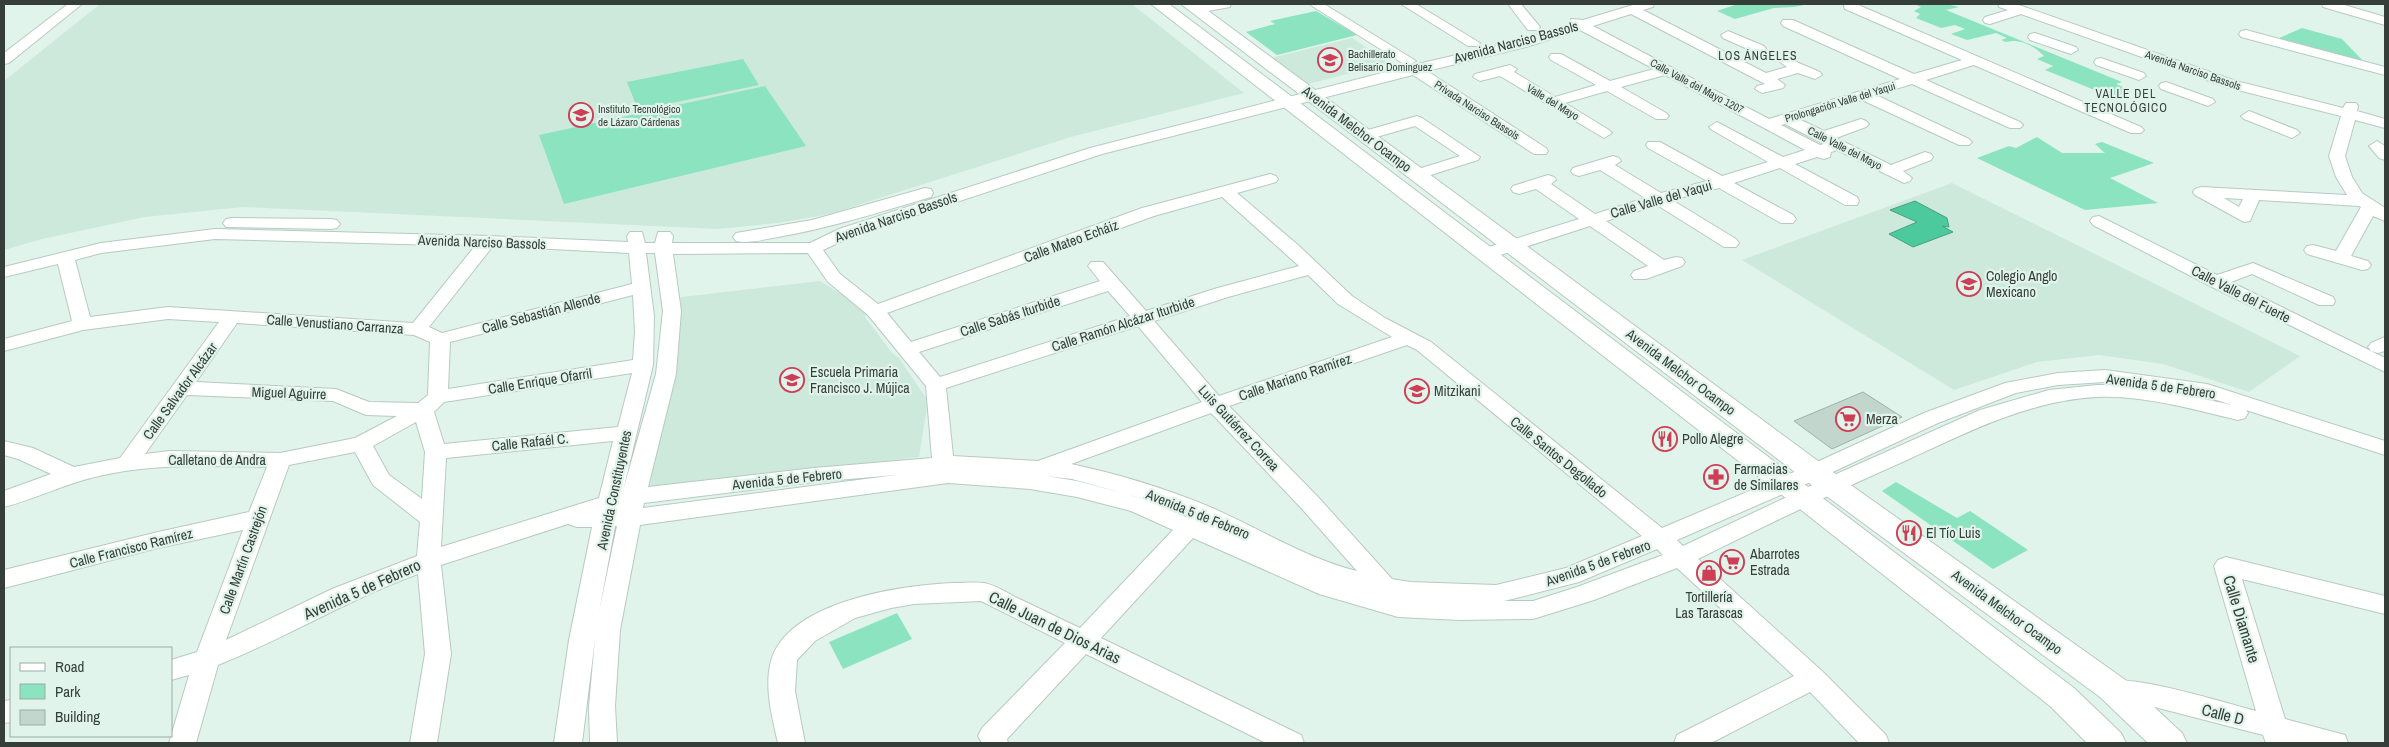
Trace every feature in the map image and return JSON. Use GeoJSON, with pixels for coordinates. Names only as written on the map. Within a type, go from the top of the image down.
{"type":"FeatureCollection","features":[{"type":"Feature","properties":{"kind":"main road","name":"Avenida Melchor Ocampo"},"geometry":{"type":"LineString","coordinates":[[1159,4],[1295,95],[1366,136],[1418,174],[1503,254]]}},
{"type":"Feature","properties":{"kind":"main road","name":"Avenida Melchor Ocampo"},"geometry":{"type":"LineString","coordinates":[[1193,7],[1295,95],[1503,254],[1810,485],[2112,688],[2170,743]]}},
{"type":"Feature","properties":{"kind":"main road","name":"Avenida Melchor Ocampo"},"geometry":{"type":"LineString","coordinates":[[1810,485],[2062,697],[2109,743]]}},
{"type":"Feature","properties":{"kind":"street"},"geometry":{"type":"LineString","coordinates":[[4,60],[76,4]]}},
{"type":"Feature","properties":{"kind":"street"},"geometry":{"type":"LineString","coordinates":[[1193,7],[1225,4]]}},
{"type":"Feature","properties":{"kind":"street","name":"Privada Narciso Bassols"},"geometry":{"type":"LineString","coordinates":[[1314,4],[1412,65],[1540,151]]}},
{"type":"Feature","properties":{"kind":"street"},"geometry":{"type":"LineString","coordinates":[[1407,4],[1473,43]]}},
{"type":"Feature","properties":{"kind":"street"},"geometry":{"type":"LineString","coordinates":[[1429,4],[1444,26]]}},
{"type":"Feature","properties":{"kind":"street"},"geometry":{"type":"LineString","coordinates":[[1514,4],[1533,27]]}},
{"type":"Feature","properties":{"kind":"street","name":"Avenida Narciso Bassols"},"geometry":{"type":"LineString","coordinates":[[664,242],[773,234],[880,214],[1295,95],[1412,65],[1521,44],[1575,21],[1602,6],[1648,4]]}},
{"type":"Feature","properties":{"kind":"street","name":"Avenida Narciso Bassols"},"geometry":{"type":"LineString","coordinates":[[2004,4],[2024,7],[2252,82],[2385,122]]}},
{"type":"Feature","properties":{"kind":"street"},"geometry":{"type":"LineString","coordinates":[[2328,4],[2383,23]]}},
{"type":"Feature","properties":{"kind":"street"},"geometry":{"type":"LineString","coordinates":[[2360,4],[2383,23]]}},
{"type":"Feature","properties":{"kind":"street"},"geometry":{"type":"LineString","coordinates":[[1625,6],[1713,52],[1762,83],[1800,68]]}},
{"type":"Feature","properties":{"kind":"street","name":"Avenida Narciso Bassols"},"geometry":{"type":"LineString","coordinates":[[1412,65],[1473,43],[1533,27],[1575,21],[1625,6]]}},
{"type":"Feature","properties":{"kind":"street"},"geometry":{"type":"LineString","coordinates":[[1849,6],[2136,130]]}},
{"type":"Feature","properties":{"kind":"street"},"geometry":{"type":"LineString","coordinates":[[1990,20],[2024,7]]}},
{"type":"Feature","properties":{"kind":"street","name":"Avenida Narciso Bassols"},"geometry":{"type":"LineString","coordinates":[[2024,7],[2089,33],[2226,82],[2307,105],[2349,111],[2385,113]]}},
{"type":"Feature","properties":{"kind":"street"},"geometry":{"type":"LineString","coordinates":[[1975,14],[2004,25]]}},
{"type":"Feature","properties":{"kind":"street","name":"Calle Valle del Mayo 1207"},"geometry":{"type":"LineString","coordinates":[[1575,21],[1768,124],[1830,147]]}},
{"type":"Feature","properties":{"kind":"street","name":"Prolongación Valle del Yaqui"},"geometry":{"type":"LineString","coordinates":[[1787,24],[1912,80],[2021,122],[1998,131]]}},
{"type":"Feature","properties":{"kind":"street"},"geometry":{"type":"LineString","coordinates":[[2054,44],[2089,33]]}},
{"type":"Feature","properties":{"kind":"street"},"geometry":{"type":"LineString","coordinates":[[2246,34],[2385,71]]}},
{"type":"Feature","properties":{"kind":"street"},"geometry":{"type":"LineString","coordinates":[[1728,35],[1759,49]]}},
{"type":"Feature","properties":{"kind":"street"},"geometry":{"type":"LineString","coordinates":[[2035,37],[2071,50]]}},
{"type":"Feature","properties":{"kind":"street"},"geometry":{"type":"LineString","coordinates":[[1713,52],[1746,43]]}},
{"type":"Feature","properties":{"kind":"street"},"geometry":{"type":"LineString","coordinates":[[1540,61],[1563,55],[1608,86],[1662,116]]}},
{"type":"Feature","properties":{"kind":"street"},"geometry":{"type":"LineString","coordinates":[[2120,69],[2155,57]]}},
{"type":"Feature","properties":{"kind":"street"},"geometry":{"type":"LineString","coordinates":[[1783,60],[1815,75]]}},
{"type":"Feature","properties":{"kind":"street","name":"Prolongación Valle del Yaqui"},"geometry":{"type":"LineString","coordinates":[[1768,124],[1975,60]]}},
{"type":"Feature","properties":{"kind":"street"},"geometry":{"type":"LineString","coordinates":[[2101,62],[2139,76]]}},
{"type":"Feature","properties":{"kind":"street","name":"Valle del Mayo"},"geometry":{"type":"LineString","coordinates":[[1480,77],[1506,70],[1552,102],[1608,132],[1587,139]]}},
{"type":"Feature","properties":{"kind":"street"},"geometry":{"type":"LineString","coordinates":[[1552,102],[1667,70]]}},
{"type":"Feature","properties":{"kind":"street"},"geometry":{"type":"LineString","coordinates":[[2192,95],[2226,82]]}},
{"type":"Feature","properties":{"kind":"street"},"geometry":{"type":"LineString","coordinates":[[2166,86],[2208,102]]}},
{"type":"Feature","properties":{"kind":"street"},"geometry":{"type":"LineString","coordinates":[[1864,95],[1968,140],[1948,148]]}},
{"type":"Feature","properties":{"kind":"street"},"geometry":{"type":"LineString","coordinates":[[2269,124],[2307,105]]}},
{"type":"Feature","properties":{"kind":"street"},"geometry":{"type":"LineString","coordinates":[[2349,111],[2338,156],[2344,177],[2356,196],[2385,216]]}},
{"type":"Feature","properties":{"kind":"street"},"geometry":{"type":"LineString","coordinates":[[2249,116],[2292,133]]}},
{"type":"Feature","properties":{"kind":"street","name":"Calle Valle del Mayo"},"geometry":{"type":"LineString","coordinates":[[1786,119],[1830,147],[1897,175],[1925,157]]}},
{"type":"Feature","properties":{"kind":"street"},"geometry":{"type":"LineString","coordinates":[[1366,136],[1417,121],[1472,157],[1418,174]]}},
{"type":"Feature","properties":{"kind":"street"},"geometry":{"type":"LineString","coordinates":[[1733,121],[1717,127],[1849,201]]}},
{"type":"Feature","properties":{"kind":"street","name":"Calle Valle del Yaqui"},"geometry":{"type":"LineString","coordinates":[[1503,254],[1784,165],[1830,147],[1860,124]]}},
{"type":"Feature","properties":{"kind":"street"},"geometry":{"type":"LineString","coordinates":[[1673,139],[1648,146],[1791,217],[1768,226]]}},
{"type":"Feature","properties":{"kind":"street"},"geometry":{"type":"LineString","coordinates":[[1579,171],[1608,162],[1664,202],[1728,243]]}},
{"type":"Feature","properties":{"kind":"street","name":"Calle Mateo Echáiz"},"geometry":{"type":"LineString","coordinates":[[875,311],[1148,212],[1270,179]]}},
{"type":"Feature","properties":{"kind":"street"},"geometry":{"type":"LineString","coordinates":[[1519,189],[1543,182],[1598,224],[1669,265],[1640,275]]}},
{"type":"Feature","properties":{"kind":"street","name":"Calle Santos Degollado"},"geometry":{"type":"LineString","coordinates":[[1225,191],[1345,300],[1378,322],[1410,337],[1424,346],[1661,539],[1813,678],[1876,743]]}},
{"type":"Feature","properties":{"kind":"street"},"geometry":{"type":"LineString","coordinates":[[2253,194],[2367,203]]}},
{"type":"Feature","properties":{"kind":"street"},"geometry":{"type":"LineString","coordinates":[[2341,258],[2367,203]]}},
{"type":"Feature","properties":{"kind":"street","name":"Avenida Narciso Bassols"},"geometry":{"type":"LineString","coordinates":[[4,272],[65,256],[124,245],[215,234],[488,241],[664,242],[813,248],[880,214]]}},
{"type":"Feature","properties":{"kind":"street","name":"Calle Valle del Fuerte"},"geometry":{"type":"LineString","coordinates":[[2099,220],[2216,282],[2385,366]]}},
{"type":"Feature","properties":{"kind":"street","name":"Avenida Narciso Bassols"},"geometry":{"type":"LineString","coordinates":[[4,259],[135,231],[199,224],[260,222],[636,242]]}},
{"type":"Feature","properties":{"kind":"street"},"geometry":{"type":"LineString","coordinates":[[124,245],[135,231]]}},
{"type":"Feature","properties":{"kind":"street"},"geometry":{"type":"LineString","coordinates":[[418,329],[488,241]]}},
{"type":"Feature","properties":{"kind":"street","name":"Avenida Constituyentes"},"geometry":{"type":"LineString","coordinates":[[568,743],[574,680],[625,433],[637,396],[643,365],[645,308],[636,242]]}},
{"type":"Feature","properties":{"kind":"street","name":"Avenida Constituyentes"},"geometry":{"type":"LineString","coordinates":[[604,743],[602,706],[608,630],[632,507],[666,374],[672,311],[664,242]]}},
{"type":"Feature","properties":{"kind":"street"},"geometry":{"type":"LineString","coordinates":[[813,248],[834,278],[875,311],[936,385],[943,464]]}},
{"type":"Feature","properties":{"kind":"street"},"geometry":{"type":"LineString","coordinates":[[2314,250],[2362,265]]}},
{"type":"Feature","properties":{"kind":"street"},"geometry":{"type":"LineString","coordinates":[[65,256],[82,324]]}},
{"type":"Feature","properties":{"kind":"street","name":"Luis Gutiérrez Correa"},"geometry":{"type":"LineString","coordinates":[[1097,266],[1215,404],[1311,504],[1385,587]]}},
{"type":"Feature","properties":{"kind":"street","name":"Calle Ramón Alcázar Iturbide"},"geometry":{"type":"LineString","coordinates":[[936,385],[1221,293],[1312,268]]}},
{"type":"Feature","properties":{"kind":"street"},"geometry":{"type":"LineString","coordinates":[[2216,282],[2253,268],[2326,301]]}},
{"type":"Feature","properties":{"kind":"street","name":"Calle Sabás Iturbide"},"geometry":{"type":"LineString","coordinates":[[908,349],[1111,284]]}},
{"type":"Feature","properties":{"kind":"street","name":"Calle Sebastián Allende"},"geometry":{"type":"LineString","coordinates":[[440,339],[642,287]]}},
{"type":"Feature","properties":{"kind":"street","name":"Calle Venustiano Carranza"},"geometry":{"type":"LineString","coordinates":[[4,345],[82,324],[168,314],[418,329],[440,339]]}},
{"type":"Feature","properties":{"kind":"street","name":"Calle Salvador Alcázar"},"geometry":{"type":"LineString","coordinates":[[127,464],[232,317]]}},
{"type":"Feature","properties":{"kind":"street","name":"Calle Mariano Ramírez"},"geometry":{"type":"LineString","coordinates":[[1039,468],[1215,404],[1410,337]]}},
{"type":"Feature","properties":{"kind":"street"},"geometry":{"type":"LineString","coordinates":[[424,743],[438,654],[430,559],[436,452],[430,404],[440,339]]}},
{"type":"Feature","properties":{"kind":"street","name":"Calle Enrique Ofarril"},"geometry":{"type":"LineString","coordinates":[[430,404],[643,365]]}},
{"type":"Feature","properties":{"kind":"street","name":"Miguel Aguirre"},"geometry":{"type":"LineString","coordinates":[[183,388],[336,395],[366,408],[430,404]]}},
{"type":"Feature","properties":{"kind":"street","name":"Avenida 5 de Febrero"},"geometry":{"type":"LineString","coordinates":[[632,507],[948,476],[1030,481],[1078,488],[1196,520],[1323,571],[1385,587],[1410,591],[1496,594],[1515,591],[1571,576],[1661,539],[1810,485],[1987,415],[2049,396],[2097,391],[2141,392],[2219,407],[2384,454]]}},
{"type":"Feature","properties":{"kind":"street","name":"Calletano de Andra"},"geometry":{"type":"LineString","coordinates":[[4,499],[72,475],[127,464],[169,458],[280,460],[361,444],[430,404]]}},
{"type":"Feature","properties":{"kind":"street","name":"Calle Rafaél C."},"geometry":{"type":"LineString","coordinates":[[436,452],[625,433]]}},
{"type":"Feature","properties":{"kind":"street"},"geometry":{"type":"LineString","coordinates":[[361,444],[382,480],[432,519]]}},
{"type":"Feature","properties":{"kind":"street"},"geometry":{"type":"LineString","coordinates":[[4,448],[25,453],[72,475]]}},
{"type":"Feature","properties":{"kind":"street","name":"Calle Martín Castrejón"},"geometry":{"type":"LineString","coordinates":[[183,743],[206,661],[280,460]]}},
{"type":"Feature","properties":{"kind":"street","name":"Avenida 5 de Febrero"},"geometry":{"type":"LineString","coordinates":[[172,670],[206,661],[363,586],[430,559],[557,519],[814,475],[973,463],[1072,472],[1151,493],[1196,520],[1328,588],[1398,608],[1460,611],[1532,610],[1585,594],[1681,557],[1810,485]]}},
{"type":"Feature","properties":{"kind":"street","name":"Calle Francisco Ramírez"},"geometry":{"type":"LineString","coordinates":[[4,579],[158,540],[259,518]]}},
{"type":"Feature","properties":{"kind":"street"},"geometry":{"type":"LineString","coordinates":[[994,740],[1196,520]]}},
{"type":"Feature","properties":{"kind":"street","name":"Calle Diamante"},"geometry":{"type":"LineString","coordinates":[[2276,735],[2226,566],[2385,605]]}},
{"type":"Feature","properties":{"kind":"street","name":"Calle Juan de Dios Arias"},"geometry":{"type":"LineString","coordinates":[[791,743],[781,686],[784,659],[800,639],[826,619],[864,604],[893,598],[948,592],[984,592],[1291,743]]}},
{"type":"Feature","properties":{"kind":"street"},"geometry":{"type":"LineString","coordinates":[[1687,743],[1813,678]]}},
{"type":"Feature","properties":{"kind":"street","name":"Calle D"},"geometry":{"type":"LineString","coordinates":[[2112,688],[2143,694],[2276,735],[2335,743]]}},
{"type":"Feature","properties":{"kind":"shaded area","name":"Instituto Tecnológico de Lázaro Cárdenas"},"geometry":{"type":"Polygon","coordinates":[[[100,4],[1132,4],[1244,93],[1071,137],[830,214],[778,223],[718,229],[243,207],[145,217],[42,239],[4,250],[4,81],[100,4]]]}},
{"type":"Feature","properties":{"kind":"shaded area","name":"Bachillerato Belisario Dominguez"},"geometry":{"type":"Polygon","coordinates":[[[1352,38],[1390,63],[1308,84],[1271,58],[1352,38]]]}},
{"type":"Feature","properties":{"kind":"shaded area","name":"Colegio Anglo Mexicano"},"geometry":{"type":"Polygon","coordinates":[[[1952,183],[2300,356],[2249,392],[2163,364],[2099,355],[2037,362],[1954,390],[1742,260],[1952,183]]]}},
{"type":"Feature","properties":{"kind":"shaded area"},"geometry":{"type":"Polygon","coordinates":[[[1915,201],[1947,218],[1949,227],[1942,226],[1953,232],[1913,247],[1889,234],[1917,222],[1890,210],[1915,201]]]}},
{"type":"Feature","properties":{"kind":"shaded area","name":"Escuela Primaria Francisco J. Mújica"},"geometry":{"type":"Polygon","coordinates":[[[820,281],[867,310],[865,317],[892,353],[899,358],[928,401],[919,457],[649,490],[674,360],[681,297],[820,281]]]}},
{"type":"Feature","properties":{"kind":"green space"},"geometry":{"type":"Polygon","coordinates":[[[1738,4],[1809,4],[1774,8],[1735,19],[1717,11],[1738,4]]]}},
{"type":"Feature","properties":{"kind":"green space"},"geometry":{"type":"Polygon","coordinates":[[[1914,4],[1946,4],[1959,7],[1946,10],[2122,82],[2116,84],[2132,91],[2112,97],[2045,70],[2053,66],[2037,59],[2044,56],[2036,49],[2021,42],[2001,40],[2007,38],[1996,33],[1967,40],[1951,34],[1965,29],[1955,25],[1941,28],[1916,18],[1920,14],[1914,11],[1921,7],[1914,4]]]}},
{"type":"Feature","properties":{"kind":"green space"},"geometry":{"type":"Polygon","coordinates":[[[1316,11],[1357,35],[1277,55],[1246,32],[1275,24],[1270,21],[1316,11]]]}},
{"type":"Feature","properties":{"kind":"green space"},"geometry":{"type":"Polygon","coordinates":[[[2302,28],[2342,39],[2367,65],[2275,40],[2302,28]]]}},
{"type":"Feature","properties":{"kind":"green space"},"geometry":{"type":"Polygon","coordinates":[[[743,59],[759,85],[638,110],[627,82],[743,59]]]}},
{"type":"Feature","properties":{"kind":"green space"},"geometry":{"type":"Polygon","coordinates":[[[765,86],[806,146],[564,204],[539,135],[765,86]]]}},
{"type":"Feature","properties":{"kind":"green space"},"geometry":{"type":"Polygon","coordinates":[[[2037,137],[2062,153],[2105,153],[2095,144],[2102,142],[2154,163],[2110,178],[2158,203],[2085,210],[1977,158],[2009,146],[2016,148],[2037,137]]]}},
{"type":"Feature","properties":{"kind":"green space"},"geometry":{"type":"Polygon","coordinates":[[[1896,482],[1957,518],[1970,511],[2028,550],[1993,569],[1882,491],[1896,482]]]}},
{"type":"Feature","properties":{"kind":"green space"},"geometry":{"type":"Polygon","coordinates":[[[897,613],[912,639],[843,669],[829,642],[897,613]]]}},
{"type":"Feature","properties":{"kind":"building","name":"Merza"},"geometry":{"type":"Polygon","coordinates":[[[1863,392],[1902,417],[1832,449],[1794,421],[1863,392]]]}},
{"type":"Feature","properties":{"kind":"place","name":"Bachillerato Belisario Dominguez"},"geometry":{"type":"Point","coordinates":[1330,60]}},
{"type":"Feature","properties":{"kind":"place","name":"Instituto Tecnológico de Lázaro Cárdenas"},"geometry":{"type":"Point","coordinates":[581,115]}},
{"type":"Feature","properties":{"kind":"place","name":"Colegio Anglo Mexicano"},"geometry":{"type":"Point","coordinates":[1969,284]}},
{"type":"Feature","properties":{"kind":"place","name":"Escuela Primaria Francisco J. Mújica"},"geometry":{"type":"Point","coordinates":[792,380]}},
{"type":"Feature","properties":{"kind":"place","name":"Mitzikani"},"geometry":{"type":"Point","coordinates":[1417,391]}},
{"type":"Feature","properties":{"kind":"place","name":"Merza"},"geometry":{"type":"Point","coordinates":[1848,419]}},
{"type":"Feature","properties":{"kind":"place","name":"Pollo Alegre"},"geometry":{"type":"Point","coordinates":[1665,439]}},
{"type":"Feature","properties":{"kind":"place","name":"Farmacias de Similares"},"geometry":{"type":"Point","coordinates":[1716,477]}},
{"type":"Feature","properties":{"kind":"place","name":"El Tío Luis"},"geometry":{"type":"Point","coordinates":[1909,533]}},
{"type":"Feature","properties":{"kind":"place","name":"Abarrotes Estrada"},"geometry":{"type":"Point","coordinates":[1732,562]}},
{"type":"Feature","properties":{"kind":"place","name":"Tortillería Las Tarascas"},"geometry":{"type":"Point","coordinates":[1709,573]}},
{"type":"Feature","properties":{"kind":"district","name":"LOS ÁNGELES"},"geometry":{"type":"Point","coordinates":[1758,56]}},
{"type":"Feature","properties":{"kind":"district","name":"VALLE DEL TECNOLÓGICO"},"geometry":{"type":"Point","coordinates":[2126,101]}}]}
